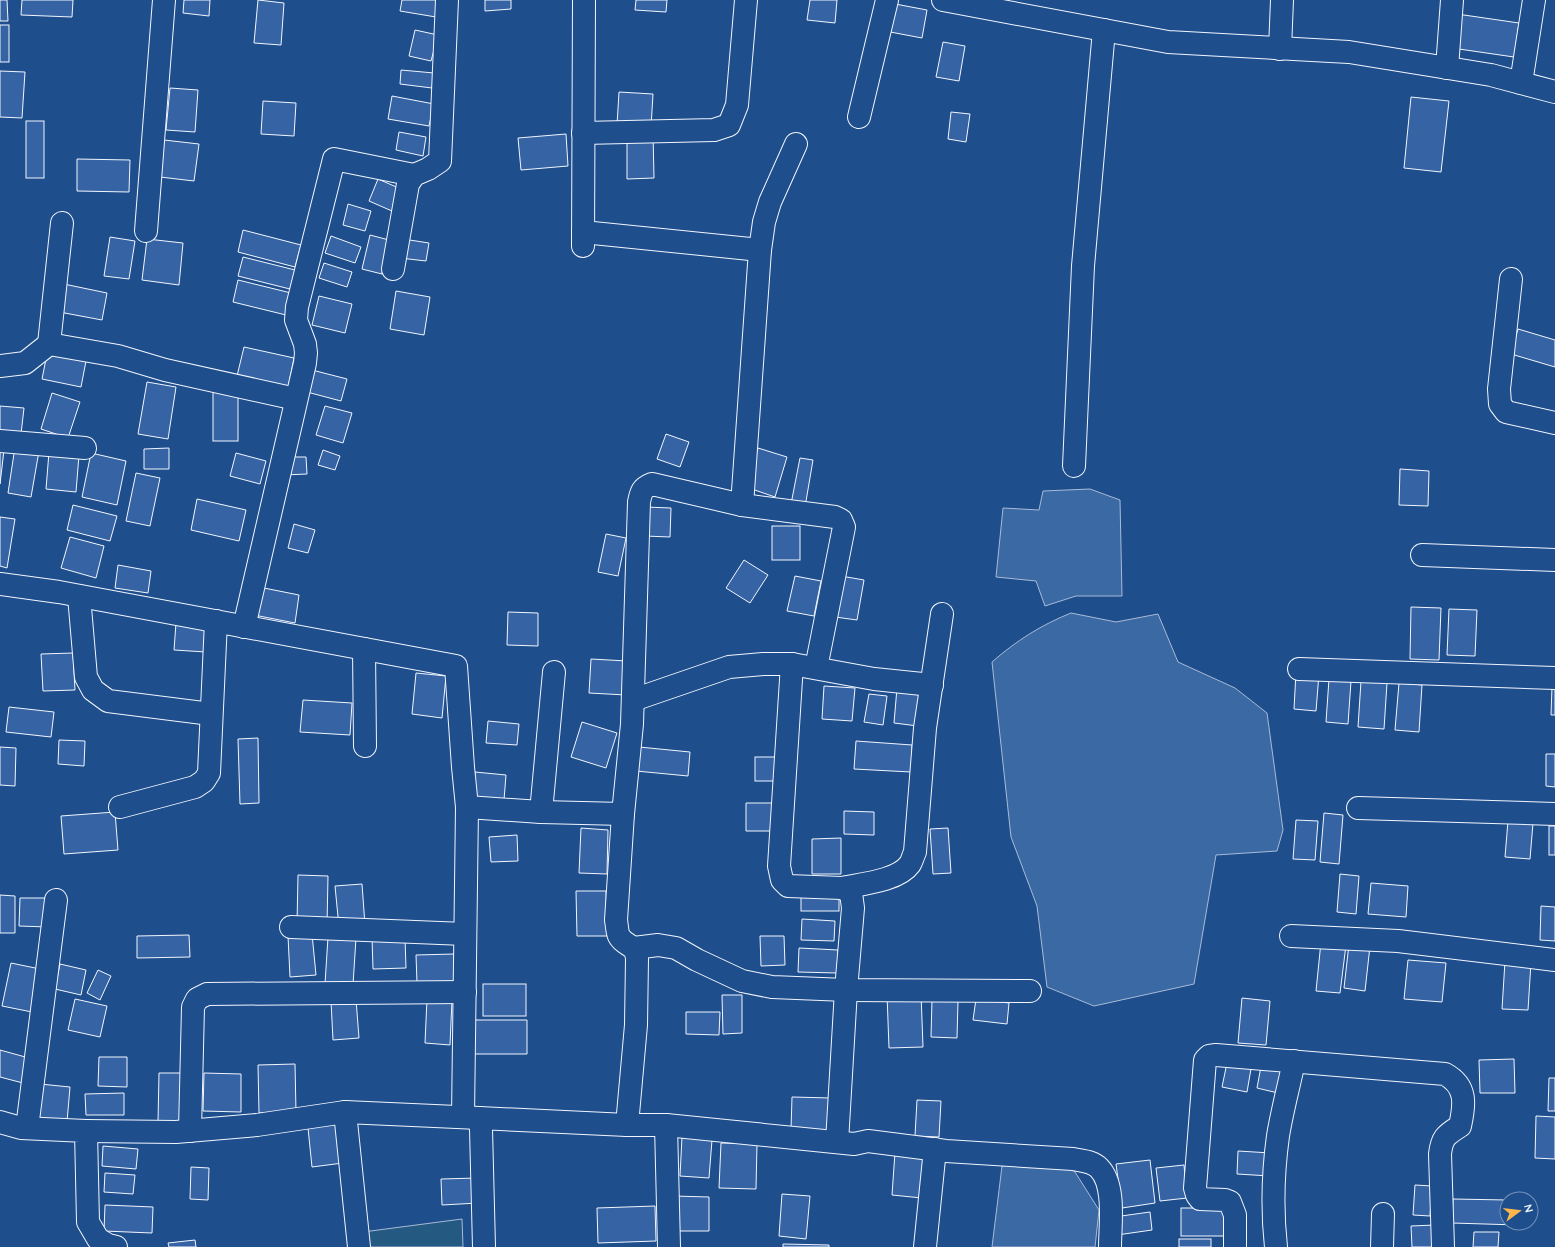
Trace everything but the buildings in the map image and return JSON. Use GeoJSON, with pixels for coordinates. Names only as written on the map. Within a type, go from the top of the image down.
{"type":"FeatureCollection","features":[{"type":"Feature","properties":{"kind":"street"},"geometry":{"type":"LineString","coordinates":[[146,231],[164,0]]}},
{"type":"Feature","properties":{"kind":"street"},"geometry":{"type":"LineString","coordinates":[[394,269],[408,184],[414,175],[428,169],[440,161],[447,0]]}},
{"type":"Feature","properties":{"kind":"street"},"geometry":{"type":"LineString","coordinates":[[584,0],[583,239],[760,250]]}},
{"type":"Feature","properties":{"kind":"street"},"geometry":{"type":"LineString","coordinates":[[583,133],[714,130],[729,125],[737,105],[746,0]]}},
{"type":"Feature","properties":{"kind":"street"},"geometry":{"type":"LineString","coordinates":[[859,117],[887,0]]}},
{"type":"Feature","properties":{"kind":"street"},"geometry":{"type":"LineString","coordinates":[[943,0],[982,4],[1168,42],[1349,52],[1491,75],[1555,92]]}},
{"type":"Feature","properties":{"kind":"street"},"geometry":{"type":"LineString","coordinates":[[1280,49],[1282,0]]}},
{"type":"Feature","properties":{"kind":"street"},"geometry":{"type":"LineString","coordinates":[[1446,68],[1452,0]]}},
{"type":"Feature","properties":{"kind":"street"},"geometry":{"type":"LineString","coordinates":[[1521,83],[1534,0]]}},
{"type":"Feature","properties":{"kind":"street"},"geometry":{"type":"LineString","coordinates":[[1074,466],[1083,266],[1104,30]]}},
{"type":"Feature","properties":{"kind":"street"},"geometry":{"type":"LineString","coordinates":[[742,505],[760,250],[764,222],[770,202],[796,144]]}},
{"type":"Feature","properties":{"kind":"street"},"geometry":{"type":"LineString","coordinates":[[244,627],[305,363],[305,344],[296,320],[297,308],[334,160],[414,175]]}},
{"type":"Feature","properties":{"kind":"street"},"geometry":{"type":"LineString","coordinates":[[0,366],[25,363],[49,344],[62,223]]}},
{"type":"Feature","properties":{"kind":"street"},"geometry":{"type":"LineString","coordinates":[[1511,279],[1498,389],[1500,404],[1506,412],[1555,423]]}},
{"type":"Feature","properties":{"kind":"street"},"geometry":{"type":"LineString","coordinates":[[49,344],[118,356],[165,370],[296,399]]}},
{"type":"Feature","properties":{"kind":"street"},"geometry":{"type":"LineString","coordinates":[[0,441],[85,448]]}},
{"type":"Feature","properties":{"kind":"street"},"geometry":{"type":"LineString","coordinates":[[627,1125],[636,1025],[637,959],[634,948],[619,936],[617,924],[623,814],[632,724],[639,502],[642,490],[645,486],[652,484],[742,505],[835,517],[841,520],[844,527],[816,668]]}},
{"type":"Feature","properties":{"kind":"street"},"geometry":{"type":"LineString","coordinates":[[1422,555],[1555,560]]}},
{"type":"Feature","properties":{"kind":"street"},"geometry":{"type":"LineString","coordinates":[[0,584],[79,596],[456,666],[467,807],[465,992],[471,1118],[484,1247]]}},
{"type":"Feature","properties":{"kind":"street"},"geometry":{"type":"LineString","coordinates":[[79,596],[86,677],[93,690],[108,701],[211,714]]}},
{"type":"Feature","properties":{"kind":"street"},"geometry":{"type":"LineString","coordinates":[[792,664],[779,866],[782,880],[788,886],[842,888],[888,878],[900,872],[910,864],[915,852],[925,728],[942,614]]}},
{"type":"Feature","properties":{"kind":"street"},"geometry":{"type":"LineString","coordinates":[[120,807],[194,787],[204,781],[209,773],[216,621]]}},
{"type":"Feature","properties":{"kind":"street"},"geometry":{"type":"LineString","coordinates":[[364,649],[365,746]]}},
{"type":"Feature","properties":{"kind":"street"},"geometry":{"type":"LineString","coordinates":[[633,700],[729,667],[763,664],[792,664],[874,679],[932,685]]}},
{"type":"Feature","properties":{"kind":"street"},"geometry":{"type":"LineString","coordinates":[[1299,669],[1555,678]]}},
{"type":"Feature","properties":{"kind":"street"},"geometry":{"type":"LineString","coordinates":[[541,812],[554,672]]}},
{"type":"Feature","properties":{"kind":"street"},"geometry":{"type":"LineString","coordinates":[[467,807],[541,812],[623,814]]}},
{"type":"Feature","properties":{"kind":"street"},"geometry":{"type":"LineString","coordinates":[[1358,808],[1555,814]]}},
{"type":"Feature","properties":{"kind":"street"},"geometry":{"type":"LineString","coordinates":[[836,1142],[853,908],[850,893],[842,888]]}},
{"type":"Feature","properties":{"kind":"street"},"geometry":{"type":"LineString","coordinates":[[28,1128],[56,900]]}},
{"type":"Feature","properties":{"kind":"street"},"geometry":{"type":"LineString","coordinates":[[291,927],[466,934]]}},
{"type":"Feature","properties":{"kind":"street"},"geometry":{"type":"LineString","coordinates":[[1291,936],[1398,941],[1555,960]]}},
{"type":"Feature","properties":{"kind":"street"},"geometry":{"type":"LineString","coordinates":[[634,948],[658,945],[676,948],[697,960],[742,981],[772,987],[846,990],[1030,991]]}},
{"type":"Feature","properties":{"kind":"street"},"geometry":{"type":"LineString","coordinates":[[190,1131],[193,1007],[197,999],[207,994],[465,992]]}},
{"type":"Feature","properties":{"kind":"street"},"geometry":{"type":"LineString","coordinates":[[1235,1247],[1235,1215],[1234,1208],[1230,1202],[1225,1200],[1200,1199],[1195,1188],[1205,1060],[1209,1056],[1216,1055],[1445,1074],[1454,1079],[1460,1088],[1464,1107],[1460,1126],[1446,1135],[1442,1142],[1440,1154],[1443,1247]]}},
{"type":"Feature","properties":{"kind":"street"},"geometry":{"type":"LineString","coordinates":[[1276,1247],[1274,1233],[1278,1136],[1294,1061]]}},
{"type":"Feature","properties":{"kind":"street"},"geometry":{"type":"LineString","coordinates":[[0,1122],[21,1128],[86,1131],[176,1132],[257,1125],[345,1112],[627,1125],[666,1125],[854,1144],[868,1141],[934,1149],[1073,1159],[1088,1162],[1099,1168],[1106,1178],[1109,1187],[1110,1204],[1110,1247]]}},
{"type":"Feature","properties":{"kind":"street"},"geometry":{"type":"LineString","coordinates":[[345,1112],[359,1247]]}},
{"type":"Feature","properties":{"kind":"street"},"geometry":{"type":"LineString","coordinates":[[666,1125],[669,1247]]}},
{"type":"Feature","properties":{"kind":"street"},"geometry":{"type":"LineString","coordinates":[[86,1131],[88,1222],[98,1240],[116,1247]]}},
{"type":"Feature","properties":{"kind":"street"},"geometry":{"type":"LineString","coordinates":[[925,1247],[934,1149]]}},
{"type":"Feature","properties":{"kind":"street"},"geometry":{"type":"LineString","coordinates":[[1382,1247],[1383,1214]]}},
{"type":"Feature","properties":{"kind":"shaded area"},"geometry":{"type":"Polygon","coordinates":[[[1090,489],[1120,500],[1122,596],[1076,596],[1045,606],[1036,581],[996,577],[1003,508],[1039,510],[1043,491],[1090,489]]]}},
{"type":"Feature","properties":{"kind":"shaded area"},"geometry":{"type":"Polygon","coordinates":[[[1071,613],[1116,622],[1158,614],[1178,662],[1235,688],[1267,713],[1283,830],[1277,851],[1216,855],[1194,984],[1094,1006],[1047,987],[1037,906],[1011,837],[992,662],[1029,634],[1071,613]]]}},
{"type":"Feature","properties":{"kind":"shaded area"},"geometry":{"type":"Polygon","coordinates":[[[1064,1163],[1075,1172],[1099,1210],[1095,1247],[992,1247],[1002,1166],[1015,1164],[1064,1163]]]}},
{"type":"Feature","properties":{"kind":"shaded area"},"geometry":{"type":"Polygon","coordinates":[[[462,1219],[463,1247],[365,1247],[363,1232],[462,1219]]]}}]}
